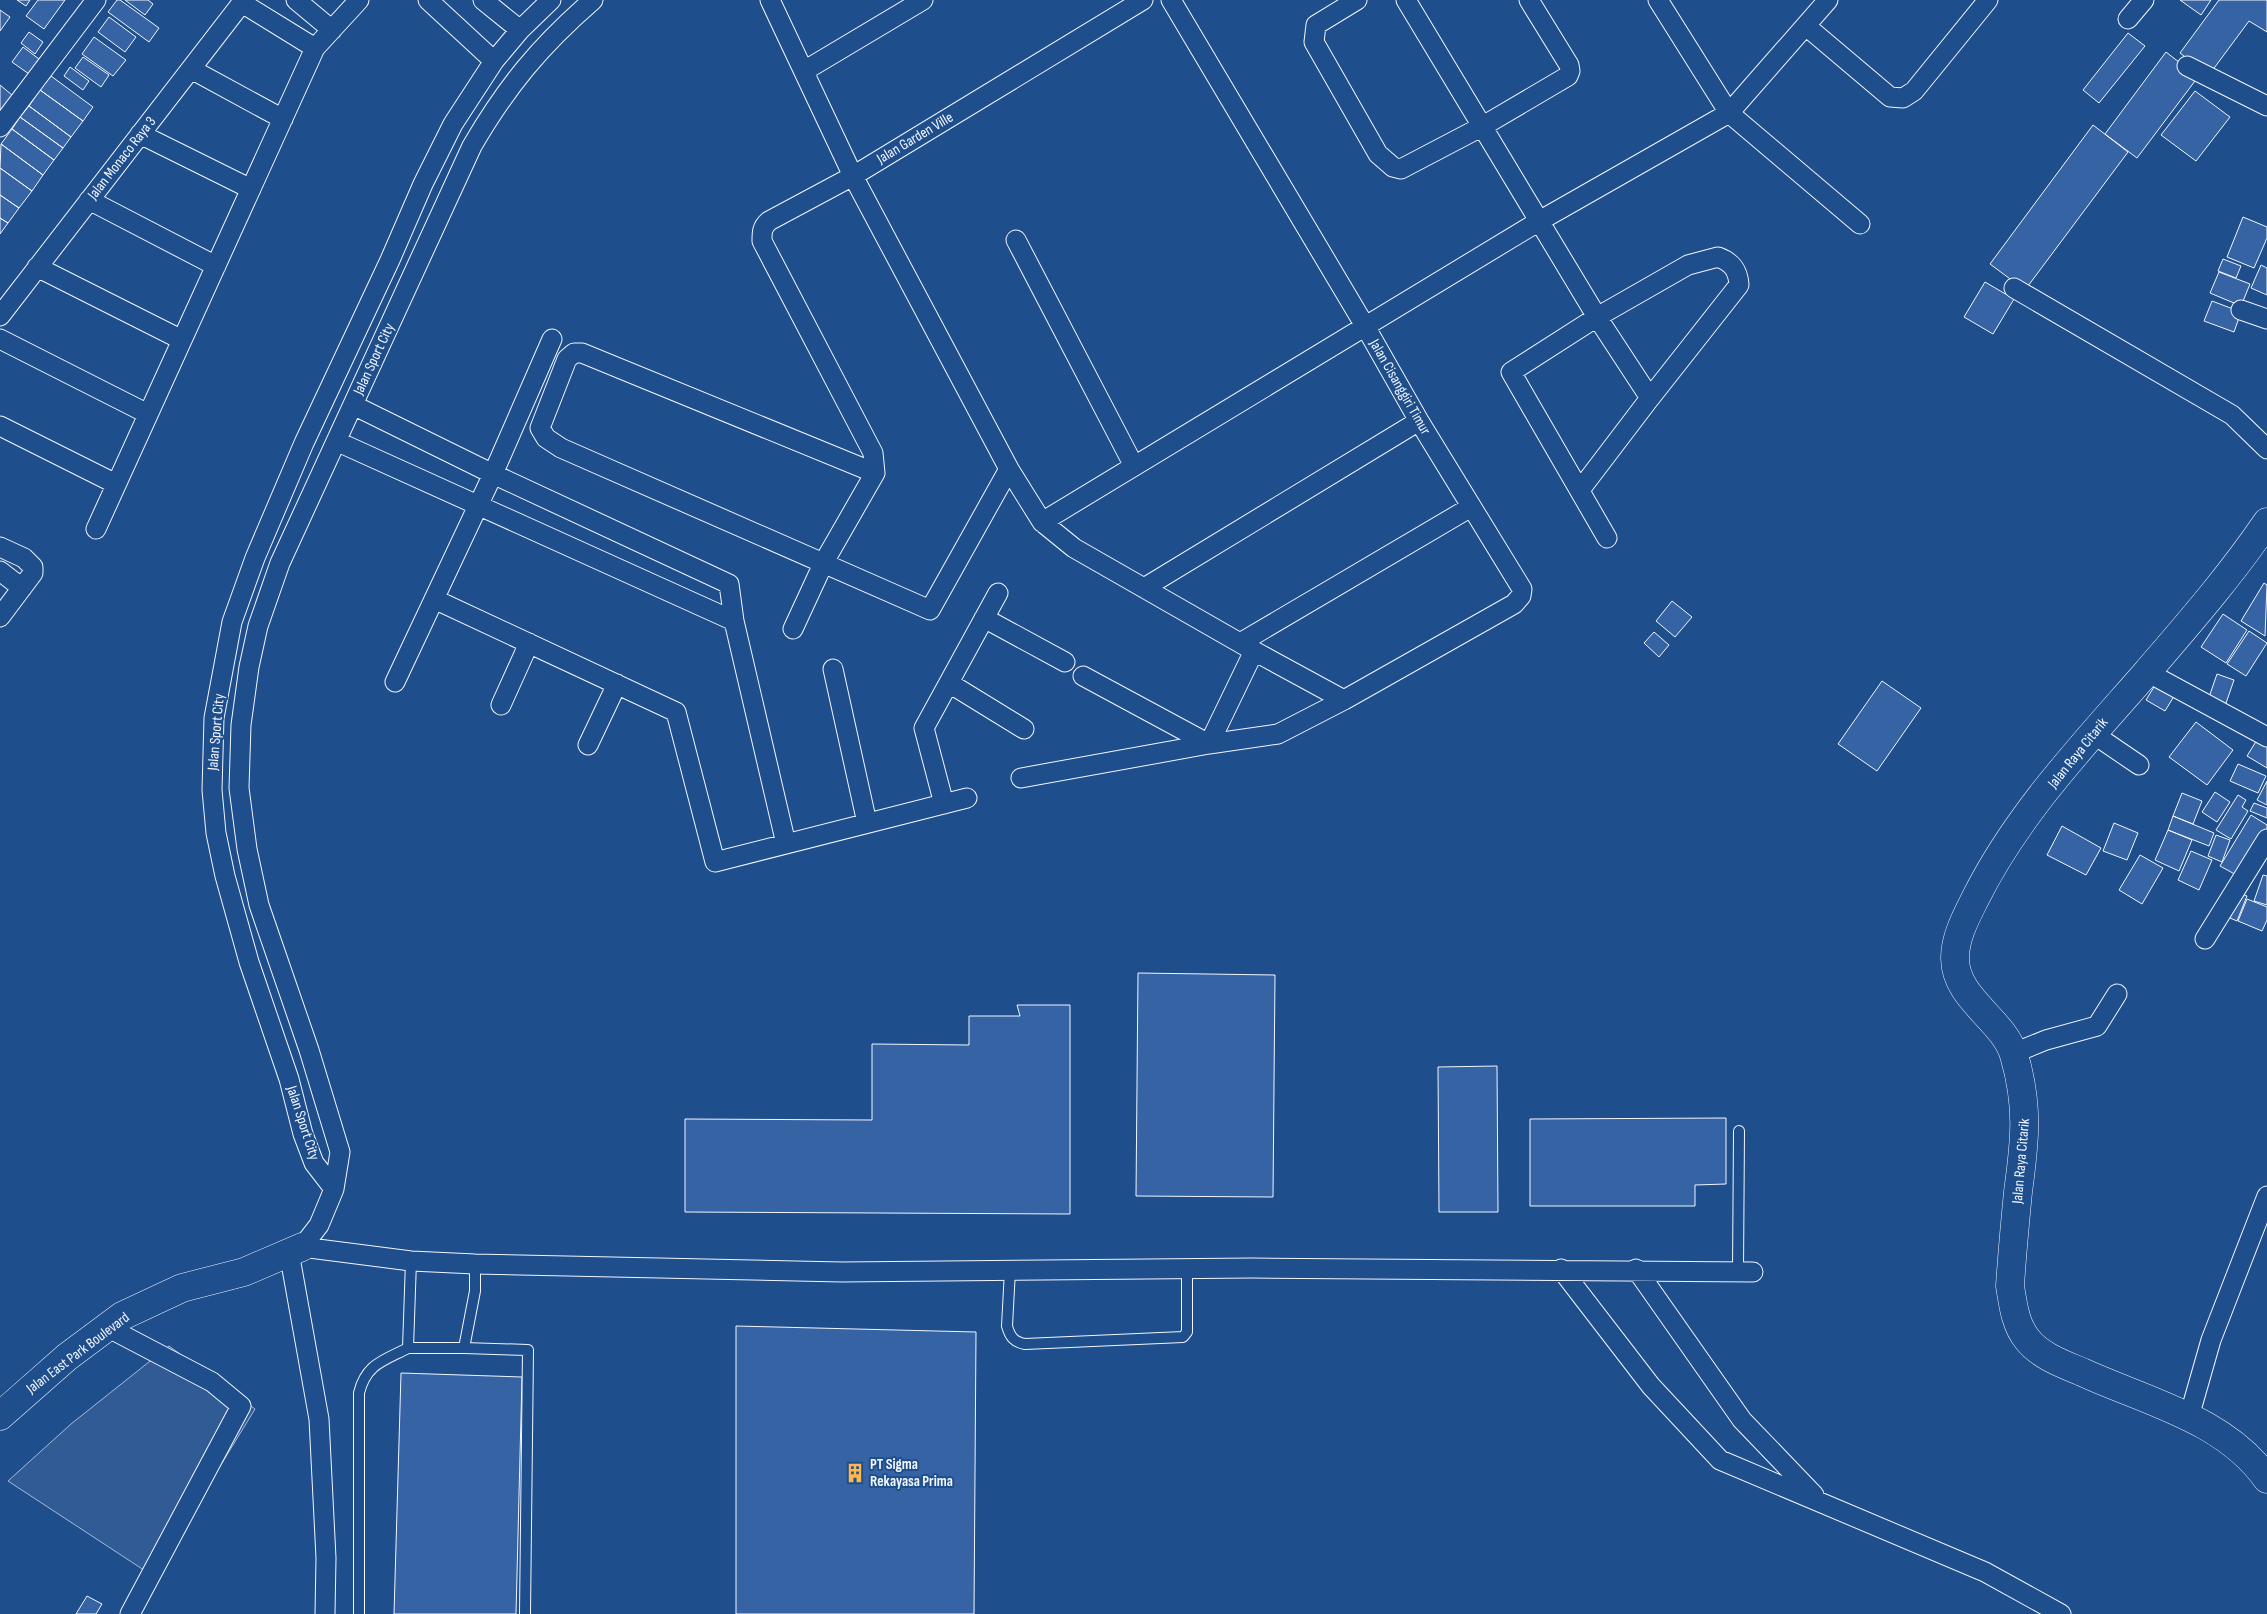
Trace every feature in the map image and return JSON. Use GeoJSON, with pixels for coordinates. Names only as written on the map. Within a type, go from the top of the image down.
{"type":"FeatureCollection","features":[{"type":"Feature","properties":{"kind":"street"},"geometry":{"type":"LineString","coordinates":[[0,127],[96,0]]}},
{"type":"Feature","properties":{"kind":"street"},"geometry":{"type":"LineString","coordinates":[[296,0],[332,30]]}},
{"type":"Feature","properties":{"kind":"street"},"geometry":{"type":"LineString","coordinates":[[96,529],[315,48],[359,0]]}},
{"type":"Feature","properties":{"kind":"street"},"geometry":{"type":"LineString","coordinates":[[428,0],[494,61]]}},
{"type":"Feature","properties":{"kind":"street"},"geometry":{"type":"LineString","coordinates":[[484,0],[520,30]]}},
{"type":"Feature","properties":{"kind":"street","name":"Jalan Sport City"},"geometry":{"type":"LineString","coordinates":[[334,1189],[314,1163],[303,1134],[289,1079],[250,962],[225,876],[216,833],[212,790],[214,718],[232,622],[255,558],[304,443],[390,260],[423,184],[453,124],[494,61],[520,30],[551,0]]}},
{"type":"Feature","properties":{"kind":"street","name":"Jalan Sport City"},"geometry":{"type":"LineString","coordinates":[[334,1189],[340,1152],[260,905],[247,849],[239,788],[241,726],[249,667],[258,626],[280,563],[472,146],[494,110],[536,55],[555,34],[592,0]]}},
{"type":"Feature","properties":{"kind":"street"},"geometry":{"type":"LineString","coordinates":[[770,0],[853,176],[1008,469],[1042,522],[1074,548],[1344,700]]}},
{"type":"Feature","properties":{"kind":"street"},"geometry":{"type":"LineString","coordinates":[[804,72],[923,0]]}},
{"type":"Feature","properties":{"kind":"street","name":"Jalan Garden Ville"},"geometry":{"type":"LineString","coordinates":[[875,473],[873,453],[762,241],[764,226],[853,176],[1143,0]]}},
{"type":"Feature","properties":{"kind":"street","name":"Jalan Cisanggiri Timur"},"geometry":{"type":"LineString","coordinates":[[1171,0],[1366,326],[1419,421],[1522,589],[1521,596],[1514,604],[1344,700]]}},
{"type":"Feature","properties":{"kind":"street"},"geometry":{"type":"LineString","coordinates":[[1357,0],[1316,25],[1314,42],[1384,162],[1392,168],[1401,169],[1483,126],[1568,76],[1570,71],[1529,0]]}},
{"type":"Feature","properties":{"kind":"street"},"geometry":{"type":"LineString","coordinates":[[1406,0],[1597,317],[1650,398]]}},
{"type":"Feature","properties":{"kind":"street"},"geometry":{"type":"LineString","coordinates":[[1658,0],[1729,113],[1860,224]]}},
{"type":"Feature","properties":{"kind":"street"},"geometry":{"type":"LineString","coordinates":[[1042,522],[1540,220],[1729,113],[1828,0]]}},
{"type":"Feature","properties":{"kind":"street"},"geometry":{"type":"LineString","coordinates":[[1806,26],[1890,97],[1903,98],[1914,91],[1988,0]]}},
{"type":"Feature","properties":{"kind":"street"},"geometry":{"type":"LineString","coordinates":[[2128,19],[2144,0]]}},
{"type":"Feature","properties":{"kind":"street"},"geometry":{"type":"LineString","coordinates":[[243,1],[315,48]]}},
{"type":"Feature","properties":{"kind":"street","name":"Jalan Monaco Raya 3"},"geometry":{"type":"LineString","coordinates":[[0,316],[243,1]]}},
{"type":"Feature","properties":{"kind":"street"},"geometry":{"type":"LineString","coordinates":[[2187,66],[2267,106]]}},
{"type":"Feature","properties":{"kind":"street"},"geometry":{"type":"LineString","coordinates":[[191,68],[283,119]]}},
{"type":"Feature","properties":{"kind":"street"},"geometry":{"type":"LineString","coordinates":[[140,134],[250,189]]}},
{"type":"Feature","properties":{"kind":"street"},"geometry":{"type":"LineString","coordinates":[[89,200],[216,266]]}},
{"type":"Feature","properties":{"kind":"street"},"geometry":{"type":"LineString","coordinates":[[1016,240],[1134,466]]}},
{"type":"Feature","properties":{"kind":"street"},"geometry":{"type":"LineString","coordinates":[[1580,490],[1739,285],[1738,274],[1732,264],[1718,257],[1688,265],[1597,317],[1511,372],[1607,538]]}},
{"type":"Feature","properties":{"kind":"street"},"geometry":{"type":"LineString","coordinates":[[38,267],[182,340]]}},
{"type":"Feature","properties":{"kind":"street"},"geometry":{"type":"LineString","coordinates":[[2014,288],[2232,415],[2267,449]]}},
{"type":"Feature","properties":{"kind":"street"},"geometry":{"type":"LineString","coordinates":[[2241,310],[2267,319]]}},
{"type":"Feature","properties":{"kind":"street"},"geometry":{"type":"LineString","coordinates":[[0,339],[148,414]]}},
{"type":"Feature","properties":{"kind":"street"},"geometry":{"type":"LineString","coordinates":[[395,682],[493,474],[552,340]]}},
{"type":"Feature","properties":{"kind":"street"},"geometry":{"type":"LineString","coordinates":[[793,629],[824,562],[875,473],[582,353],[574,354],[566,359],[540,428],[546,438],[561,448],[824,562],[930,610],[1008,469]]}},
{"type":"Feature","properties":{"kind":"street"},"geometry":{"type":"LineString","coordinates":[[353,405],[493,474],[729,584],[734,621],[786,844]]}},
{"type":"Feature","properties":{"kind":"street"},"geometry":{"type":"LineString","coordinates":[[1144,588],[1419,421]]}},
{"type":"Feature","properties":{"kind":"street"},"geometry":{"type":"LineString","coordinates":[[0,426],[116,484]]}},
{"type":"Feature","properties":{"kind":"street"},"geometry":{"type":"LineString","coordinates":[[336,441],[734,621]]}},
{"type":"Feature","properties":{"kind":"street"},"geometry":{"type":"LineString","coordinates":[[1209,744],[1247,647],[1472,507]]}},
{"type":"Feature","properties":{"kind":"street","name":"Jalan Raya Citarik"},"geometry":{"type":"LineString","coordinates":[[2267,522],[2224,581],[2075,754],[1990,869],[1958,936],[1955,955],[1955,965],[1959,978],[1981,1010],[2010,1044],[2023,1090],[2026,1125],[2010,1286],[2018,1325],[2028,1342],[2053,1359],[2213,1429],[2240,1449],[2267,1479]]}},
{"type":"Feature","properties":{"kind":"street"},"geometry":{"type":"LineString","coordinates":[[0,547],[24,558],[33,568],[33,573],[0,617]]}},
{"type":"Feature","properties":{"kind":"street"},"geometry":{"type":"LineString","coordinates":[[0,571],[22,588]]}},
{"type":"Feature","properties":{"kind":"street"},"geometry":{"type":"LineString","coordinates":[[944,804],[924,728],[998,593]]}},
{"type":"Feature","properties":{"kind":"street"},"geometry":{"type":"LineString","coordinates":[[434,599],[676,712],[715,862],[967,798]]}},
{"type":"Feature","properties":{"kind":"street"},"geometry":{"type":"LineString","coordinates":[[984,618],[1065,662]]}},
{"type":"Feature","properties":{"kind":"street"},"geometry":{"type":"LineString","coordinates":[[232,622],[258,626]]}},
{"type":"Feature","properties":{"kind":"street"},"geometry":{"type":"LineString","coordinates":[[501,705],[529,643]]}},
{"type":"Feature","properties":{"kind":"street"},"geometry":{"type":"LineString","coordinates":[[832,669],[867,823]]}},
{"type":"Feature","properties":{"kind":"street"},"geometry":{"type":"LineString","coordinates":[[2147,672],[2267,737]]}},
{"type":"Feature","properties":{"kind":"street"},"geometry":{"type":"LineString","coordinates":[[1083,676],[1209,744]]}},
{"type":"Feature","properties":{"kind":"street"},"geometry":{"type":"LineString","coordinates":[[948,683],[1024,729]]}},
{"type":"Feature","properties":{"kind":"street"},"geometry":{"type":"LineString","coordinates":[[588,745],[617,684]]}},
{"type":"Feature","properties":{"kind":"street"},"geometry":{"type":"LineString","coordinates":[[1021,778],[1209,744],[1278,734],[1344,700]]}},
{"type":"Feature","properties":{"kind":"street"},"geometry":{"type":"LineString","coordinates":[[2092,733],[2139,765]]}},
{"type":"Feature","properties":{"kind":"street"},"geometry":{"type":"LineString","coordinates":[[2205,939],[2267,838]]}},
{"type":"Feature","properties":{"kind":"street"},"geometry":{"type":"LineString","coordinates":[[2014,1053],[2046,1040],[2097,1026],[2117,994]]}},
{"type":"Feature","properties":{"kind":"street"},"geometry":{"type":"LineString","coordinates":[[295,1249],[319,1225],[334,1189]]}},
{"type":"Feature","properties":{"kind":"street"},"geometry":{"type":"LineString","coordinates":[[2189,1417],[2211,1340],[2267,1196]]}},
{"type":"Feature","properties":{"kind":"street"},"geometry":{"type":"LineString","coordinates":[[295,1249],[411,1261],[475,1264],[842,1272],[1187,1268],[1745,1271]]}},
{"type":"Feature","properties":{"kind":"street"},"geometry":{"type":"LineString","coordinates":[[295,1249],[319,1418],[326,1558],[325,1614]]}},
{"type":"Feature","properties":{"kind":"street","name":"Jalan East Park Boulevard"},"geometry":{"type":"LineString","coordinates":[[0,1416],[67,1357],[122,1316],[182,1288],[244,1272],[295,1249]]}},
{"type":"Feature","properties":{"kind":"street"},"geometry":{"type":"LineString","coordinates":[[1562,1269],[1650,1386],[1720,1460],[1819,1500],[1985,1572],[2061,1614]]}},
{"type":"Feature","properties":{"kind":"street"},"geometry":{"type":"LineString","coordinates":[[1636,1269],[1742,1420],[1819,1500]]}},
{"type":"Feature","properties":{"kind":"street"},"geometry":{"type":"LineString","coordinates":[[107,1327],[212,1382],[241,1406],[130,1614]]}},
{"type":"Feature","properties":{"kind":"lane"},"geometry":{"type":"LineString","coordinates":[[1739,1131],[1745,1271]]}},
{"type":"Feature","properties":{"kind":"lane"},"geometry":{"type":"LineString","coordinates":[[408,1348],[411,1261]]}},
{"type":"Feature","properties":{"kind":"lane"},"geometry":{"type":"LineString","coordinates":[[464,1348],[475,1291],[475,1264]]}},
{"type":"Feature","properties":{"kind":"lane"},"geometry":{"type":"LineString","coordinates":[[1010,1270],[1007,1326],[1014,1341],[1025,1344],[1182,1338],[1187,1332],[1187,1268]]}},
{"type":"Feature","properties":{"kind":"lane"},"geometry":{"type":"LineString","coordinates":[[359,1614],[358,1393],[362,1378],[369,1370],[408,1348],[528,1350],[525,1614]]}},
{"type":"Feature","properties":{"kind":"shaded area"},"geometry":{"type":"Polygon","coordinates":[[[169,1346],[255,1409],[153,1576],[8,1481],[71,1424],[169,1346]]]}},
{"type":"Feature","properties":{"kind":"building"},"geometry":{"type":"Polygon","coordinates":[[[17,0],[30,0],[26,6],[17,0]]]}},
{"type":"Feature","properties":{"kind":"building"},"geometry":{"type":"Polygon","coordinates":[[[38,0],[65,0],[44,29],[26,16],[38,0]]]}},
{"type":"Feature","properties":{"kind":"building"},"geometry":{"type":"Polygon","coordinates":[[[117,0],[120,0],[159,28],[149,42],[108,12],[117,0]]]}},
{"type":"Feature","properties":{"kind":"building"},"geometry":{"type":"Polygon","coordinates":[[[125,0],[148,0],[153,4],[145,15],[125,0]]]}},
{"type":"Feature","properties":{"kind":"building"},"geometry":{"type":"Polygon","coordinates":[[[2180,0],[2211,0],[2201,15],[2180,0]]]}},
{"type":"Feature","properties":{"kind":"building"},"geometry":{"type":"Polygon","coordinates":[[[2219,0],[2267,0],[2267,32],[2249,21],[2209,75],[2180,53],[2219,0]]]}},
{"type":"Feature","properties":{"kind":"building"},"geometry":{"type":"Polygon","coordinates":[[[0,10],[10,17],[0,31],[0,10]]]}},
{"type":"Feature","properties":{"kind":"building"},"geometry":{"type":"Polygon","coordinates":[[[109,17],[136,37],[125,52],[98,32],[109,17]]]}},
{"type":"Feature","properties":{"kind":"building"},"geometry":{"type":"Polygon","coordinates":[[[29,32],[43,42],[35,54],[21,43],[29,32]]]}},
{"type":"Feature","properties":{"kind":"building"},"geometry":{"type":"Polygon","coordinates":[[[2128,33],[2145,46],[2099,103],[2083,90],[2128,33]]]}},
{"type":"Feature","properties":{"kind":"building"},"geometry":{"type":"Polygon","coordinates":[[[94,37],[126,60],[113,76],[82,54],[94,37]]]}},
{"type":"Feature","properties":{"kind":"building"},"geometry":{"type":"Polygon","coordinates":[[[23,47],[39,59],[29,74],[12,62],[23,47]]]}},
{"type":"Feature","properties":{"kind":"building"},"geometry":{"type":"Polygon","coordinates":[[[2166,52],[2198,77],[2137,158],[2105,134],[2166,52]]]}},
{"type":"Feature","properties":{"kind":"building"},"geometry":{"type":"Polygon","coordinates":[[[83,57],[109,75],[101,87],[75,68],[83,57]]]}},
{"type":"Feature","properties":{"kind":"building"},"geometry":{"type":"Polygon","coordinates":[[[70,67],[89,81],[83,90],[64,76],[70,67]]]}},
{"type":"Feature","properties":{"kind":"building"},"geometry":{"type":"Polygon","coordinates":[[[51,76],[93,107],[83,121],[40,90],[51,76]]]}},
{"type":"Feature","properties":{"kind":"building"},"geometry":{"type":"Polygon","coordinates":[[[0,85],[12,95],[0,111],[0,85]]]}},
{"type":"Feature","properties":{"kind":"building"},"geometry":{"type":"Polygon","coordinates":[[[40,90],[83,121],[71,137],[29,106],[40,90]]]}},
{"type":"Feature","properties":{"kind":"building"},"geometry":{"type":"Polygon","coordinates":[[[2195,91],[2230,117],[2196,161],[2161,135],[2195,91]]]}},
{"type":"Feature","properties":{"kind":"building"},"geometry":{"type":"Polygon","coordinates":[[[29,106],[71,137],[63,148],[20,117],[29,106]]]}},
{"type":"Feature","properties":{"kind":"building"},"geometry":{"type":"Polygon","coordinates":[[[20,117],[63,148],[54,160],[12,129],[20,117]]]}},
{"type":"Feature","properties":{"kind":"building"},"geometry":{"type":"Polygon","coordinates":[[[2093,125],[2128,152],[2025,290],[1990,264],[2093,125]]]}},
{"type":"Feature","properties":{"kind":"building"},"geometry":{"type":"Polygon","coordinates":[[[12,129],[54,160],[43,175],[1,144],[12,129]]]}},
{"type":"Feature","properties":{"kind":"building"},"geometry":{"type":"Polygon","coordinates":[[[1,144],[43,175],[32,191],[0,168],[1,144]]]}},
{"type":"Feature","properties":{"kind":"building"},"geometry":{"type":"Polygon","coordinates":[[[0,168],[32,191],[19,208],[0,195],[0,168]]]}},
{"type":"Feature","properties":{"kind":"building"},"geometry":{"type":"Polygon","coordinates":[[[0,195],[19,208],[8,223],[0,218],[0,195]]]}},
{"type":"Feature","properties":{"kind":"building"},"geometry":{"type":"Polygon","coordinates":[[[2243,217],[2267,227],[2267,238],[2254,268],[2227,257],[2243,217]]]}},
{"type":"Feature","properties":{"kind":"building"},"geometry":{"type":"Polygon","coordinates":[[[0,218],[8,223],[0,234],[0,218]]]}},
{"type":"Feature","properties":{"kind":"building"},"geometry":{"type":"Polygon","coordinates":[[[2223,259],[2241,266],[2236,278],[2218,271],[2223,259]]]}},
{"type":"Feature","properties":{"kind":"building"},"geometry":{"type":"Polygon","coordinates":[[[2261,265],[2267,268],[2267,295],[2251,288],[2261,265]]]}},
{"type":"Feature","properties":{"kind":"building"},"geometry":{"type":"Polygon","coordinates":[[[2219,272],[2250,284],[2241,306],[2210,293],[2219,272]]]}},
{"type":"Feature","properties":{"kind":"building"},"geometry":{"type":"Polygon","coordinates":[[[1985,282],[2014,299],[1993,334],[1964,317],[1985,282]]]}},
{"type":"Feature","properties":{"kind":"building"},"geometry":{"type":"Polygon","coordinates":[[[2212,301],[2241,312],[2234,332],[2204,321],[2212,301]]]}},
{"type":"Feature","properties":{"kind":"building"},"geometry":{"type":"Polygon","coordinates":[[[2264,583],[2267,585],[2265,636],[2241,621],[2264,583]]]}},
{"type":"Feature","properties":{"kind":"building"},"geometry":{"type":"Polygon","coordinates":[[[1672,601],[1692,617],[1675,637],[1656,621],[1672,601]]]}},
{"type":"Feature","properties":{"kind":"building"},"geometry":{"type":"Polygon","coordinates":[[[2223,614],[2247,630],[2226,663],[2201,647],[2223,614]]]}},
{"type":"Feature","properties":{"kind":"building"},"geometry":{"type":"Polygon","coordinates":[[[2249,631],[2267,643],[2246,676],[2227,664],[2249,631]]]}},
{"type":"Feature","properties":{"kind":"building"},"geometry":{"type":"Polygon","coordinates":[[[1654,632],[1669,645],[1659,657],[1644,643],[1654,632]]]}},
{"type":"Feature","properties":{"kind":"building"},"geometry":{"type":"Polygon","coordinates":[[[2217,674],[2234,680],[2225,706],[2208,700],[2217,674]]]}},
{"type":"Feature","properties":{"kind":"building"},"geometry":{"type":"Polygon","coordinates":[[[1882,681],[1921,708],[1877,771],[1838,744],[1882,681]]]}},
{"type":"Feature","properties":{"kind":"building"},"geometry":{"type":"Polygon","coordinates":[[[2157,682],[2176,693],[2165,711],[2146,700],[2157,682]]]}},
{"type":"Feature","properties":{"kind":"building"},"geometry":{"type":"Polygon","coordinates":[[[2196,722],[2233,750],[2207,785],[2169,757],[2196,722]]]}},
{"type":"Feature","properties":{"kind":"building"},"geometry":{"type":"Polygon","coordinates":[[[2260,735],[2267,739],[2267,768],[2247,756],[2260,735]]]}},
{"type":"Feature","properties":{"kind":"building"},"geometry":{"type":"Polygon","coordinates":[[[2238,764],[2266,776],[2258,793],[2230,781],[2238,764]]]}},
{"type":"Feature","properties":{"kind":"building"},"geometry":{"type":"Polygon","coordinates":[[[2267,781],[2267,805],[2257,800],[2267,781]]]}},
{"type":"Feature","properties":{"kind":"building"},"geometry":{"type":"Polygon","coordinates":[[[2215,792],[2230,802],[2217,822],[2202,812],[2215,792]]]}},
{"type":"Feature","properties":{"kind":"building"},"geometry":{"type":"Polygon","coordinates":[[[2182,793],[2202,801],[2193,824],[2173,816],[2182,793]]]}},
{"type":"Feature","properties":{"kind":"building"},"geometry":{"type":"Polygon","coordinates":[[[2238,795],[2246,800],[2242,807],[2248,811],[2231,839],[2216,830],[2238,795]]]}},
{"type":"Feature","properties":{"kind":"building"},"geometry":{"type":"Polygon","coordinates":[[[2254,803],[2267,808],[2267,818],[2250,811],[2254,803]]]}},
{"type":"Feature","properties":{"kind":"building"},"geometry":{"type":"Polygon","coordinates":[[[2251,815],[2267,825],[2267,832],[2240,877],[2220,866],[2251,815]]]}},
{"type":"Feature","properties":{"kind":"building"},"geometry":{"type":"Polygon","coordinates":[[[2173,816],[2214,833],[2209,846],[2168,830],[2173,816]]]}},
{"type":"Feature","properties":{"kind":"building"},"geometry":{"type":"Polygon","coordinates":[[[2114,823],[2138,833],[2127,860],[2103,851],[2114,823]]]}},
{"type":"Feature","properties":{"kind":"building"},"geometry":{"type":"Polygon","coordinates":[[[2062,826],[2101,848],[2086,875],[2047,855],[2062,826]]]}},
{"type":"Feature","properties":{"kind":"building"},"geometry":{"type":"Polygon","coordinates":[[[2168,830],[2192,840],[2179,871],[2155,860],[2168,830]]]}},
{"type":"Feature","properties":{"kind":"building"},"geometry":{"type":"Polygon","coordinates":[[[2216,835],[2230,840],[2222,862],[2208,856],[2216,835]]]}},
{"type":"Feature","properties":{"kind":"building"},"geometry":{"type":"Polygon","coordinates":[[[2191,851],[2212,860],[2199,890],[2178,880],[2191,851]]]}},
{"type":"Feature","properties":{"kind":"building"},"geometry":{"type":"Polygon","coordinates":[[[2140,855],[2163,868],[2142,904],[2119,890],[2140,855]]]}},
{"type":"Feature","properties":{"kind":"building"},"geometry":{"type":"Polygon","coordinates":[[[2263,875],[2267,876],[2267,905],[2254,901],[2263,875]]]}},
{"type":"Feature","properties":{"kind":"building"},"geometry":{"type":"Polygon","coordinates":[[[2240,893],[2247,896],[2237,921],[2230,918],[2240,893]]]}},
{"type":"Feature","properties":{"kind":"building"},"geometry":{"type":"Polygon","coordinates":[[[2247,899],[2267,907],[2267,920],[2262,931],[2238,921],[2247,899]]]}},
{"type":"Feature","properties":{"kind":"building"},"geometry":{"type":"Polygon","coordinates":[[[1138,973],[1275,975],[1273,1197],[1136,1196],[1138,973]]]}},
{"type":"Feature","properties":{"kind":"building"},"geometry":{"type":"Polygon","coordinates":[[[1017,1005],[1070,1005],[1070,1214],[685,1212],[685,1119],[872,1120],[872,1044],[969,1045],[969,1016],[1020,1016],[1017,1005]]]}},
{"type":"Feature","properties":{"kind":"building"},"geometry":{"type":"Polygon","coordinates":[[[1497,1066],[1498,1212],[1439,1212],[1438,1067],[1497,1066]]]}},
{"type":"Feature","properties":{"kind":"building"},"geometry":{"type":"Polygon","coordinates":[[[1726,1118],[1726,1184],[1695,1185],[1695,1206],[1530,1206],[1530,1119],[1726,1118]]]}},
{"type":"Feature","properties":{"kind":"building","name":"PT Sigma Rekayasa Prima"},"geometry":{"type":"Polygon","coordinates":[[[736,1326],[976,1332],[974,1614],[736,1614],[736,1326]]]}},
{"type":"Feature","properties":{"kind":"building"},"geometry":{"type":"Polygon","coordinates":[[[401,1373],[522,1377],[516,1614],[394,1614],[401,1373]]]}},
{"type":"Feature","properties":{"kind":"building"},"geometry":{"type":"Polygon","coordinates":[[[87,1596],[102,1604],[96,1614],[76,1614],[87,1596]]]}},
{"type":"Feature","properties":{"kind":"place","name":"PT Sigma Rekayasa Prima"},"geometry":{"type":"Point","coordinates":[855,1473]}}]}
